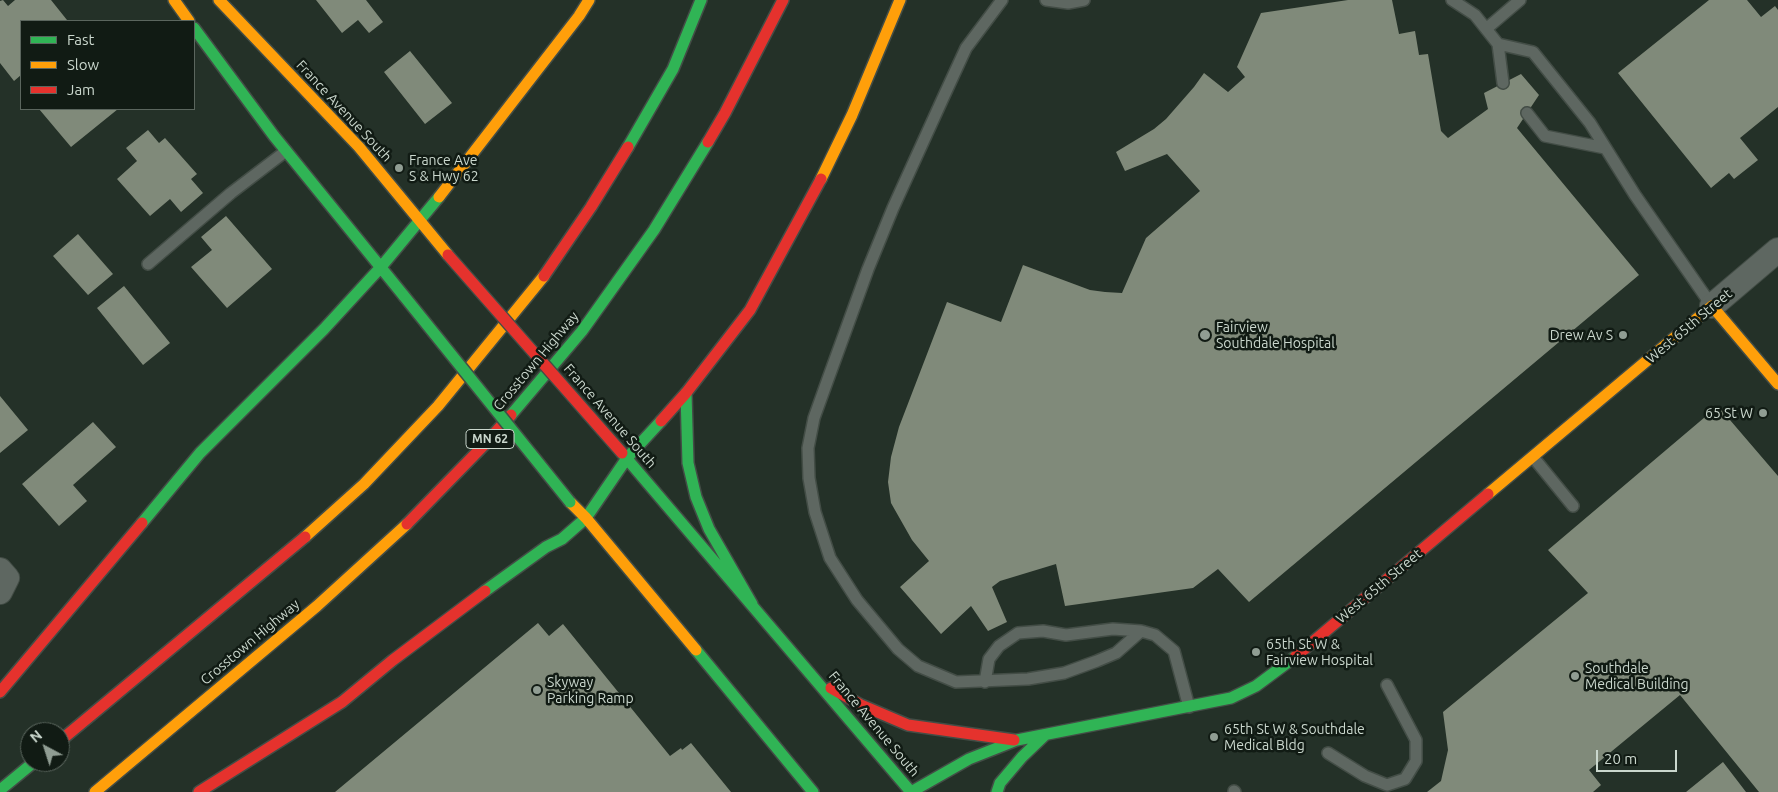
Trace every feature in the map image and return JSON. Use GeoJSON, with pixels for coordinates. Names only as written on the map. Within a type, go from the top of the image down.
{"type":"FeatureCollection","features":[{"type":"Feature","properties":{"kind":"main road"},"geometry":{"type":"LineString","coordinates":[[174,0],[188,20]]}},
{"type":"Feature","properties":{"kind":"main road","name":"France Avenue South"},"geometry":{"type":"LineString","coordinates":[[219,0],[359,148],[448,255],[625,455],[911,792]]}},
{"type":"Feature","properties":{"kind":"main road"},"geometry":{"type":"LineString","coordinates":[[0,692],[200,453],[324,329],[381,267],[420,220],[579,16],[589,0]]}},
{"type":"Feature","properties":{"kind":"main road"},"geometry":{"type":"LineString","coordinates":[[70,733],[313,530],[364,484],[438,406],[541,280],[591,207],[674,69],[701,0]]}},
{"type":"Feature","properties":{"kind":"main road","name":"Crosstown Highway"},"geometry":{"type":"LineString","coordinates":[[95,792],[317,606],[440,492],[486,443],[582,331],[618,277],[654,230],[725,113],[783,0]]}},
{"type":"Feature","properties":{"kind":"main road"},"geometry":{"type":"LineString","coordinates":[[199,792],[342,702],[393,660],[546,547],[562,539],[586,518],[625,455],[686,393],[750,310],[827,168],[852,116],[900,0]]}},
{"type":"Feature","properties":{"kind":"main road"},"geometry":{"type":"LineString","coordinates":[[195,29],[286,151],[570,502],[586,518],[813,792]]}},
{"type":"Feature","properties":{"kind":"main road"},"geometry":{"type":"LineString","coordinates":[[1712,306],[1778,384]]}},
{"type":"Feature","properties":{"kind":"main road","name":"West 65th Street"},"geometry":{"type":"LineString","coordinates":[[911,792],[969,759],[1017,740],[1231,698],[1256,686],[1712,306]]}},
{"type":"Feature","properties":{"kind":"main road"},"geometry":{"type":"LineString","coordinates":[[686,393],[688,464],[696,498],[709,529],[752,604]]}},
{"type":"Feature","properties":{"kind":"main road"},"geometry":{"type":"LineString","coordinates":[[815,679],[861,705],[908,725],[1017,740]]}},
{"type":"Feature","properties":{"kind":"main road"},"geometry":{"type":"LineString","coordinates":[[997,792],[1000,783],[1045,734]]}},
{"type":"Feature","properties":{"kind":"main road"},"geometry":{"type":"LineString","coordinates":[[0,790],[22,772]]}},
{"type":"Feature","properties":{"kind":"street","name":"West 65th Street"},"geometry":{"type":"LineString","coordinates":[[1712,306],[1777,252]]}},
{"type":"Feature","properties":{"kind":"lane"},"geometry":{"type":"LineString","coordinates":[[1002,0],[966,48],[893,208],[868,269],[814,418],[808,448],[809,478],[815,512],[830,558],[857,600],[898,649],[918,666],[956,682],[1028,680],[1064,672],[1116,653],[1141,631]]}},
{"type":"Feature","properties":{"kind":"lane"},"geometry":{"type":"LineString","coordinates":[[1046,0],[1068,4],[1084,0]]}},
{"type":"Feature","properties":{"kind":"lane"},"geometry":{"type":"LineString","coordinates":[[1452,0],[1475,15],[1498,44],[1503,83]]}},
{"type":"Feature","properties":{"kind":"lane"},"geometry":{"type":"LineString","coordinates":[[1486,29],[1520,0]]}},
{"type":"Feature","properties":{"kind":"lane"},"geometry":{"type":"LineString","coordinates":[[1498,44],[1533,52],[1590,123],[1635,195],[1712,306]]}},
{"type":"Feature","properties":{"kind":"lane"},"geometry":{"type":"LineString","coordinates":[[1527,113],[1545,136],[1605,148]]}},
{"type":"Feature","properties":{"kind":"lane"},"geometry":{"type":"LineString","coordinates":[[148,264],[231,193],[286,151]]}},
{"type":"Feature","properties":{"kind":"lane"},"geometry":{"type":"LineString","coordinates":[[1533,457],[1573,506]]}},
{"type":"Feature","properties":{"kind":"lane"},"geometry":{"type":"LineString","coordinates":[[985,682],[989,660],[999,646],[1018,633],[1043,631],[1066,635],[1113,630],[1141,631],[1155,635],[1174,651],[1189,707]]}},
{"type":"Feature","properties":{"kind":"lane"},"geometry":{"type":"LineString","coordinates":[[1328,753],[1365,776],[1387,785],[1405,779],[1416,761],[1416,740],[1388,685]]}},
{"type":"Feature","properties":{"kind":"building"},"geometry":{"type":"Polygon","coordinates":[[[3,0],[8,6],[15,0],[51,0],[67,20],[20,20],[20,76],[14,81],[0,63],[0,1],[3,0]]]}},
{"type":"Feature","properties":{"kind":"building"},"geometry":{"type":"Polygon","coordinates":[[[316,0],[366,0],[383,22],[369,33],[358,20],[342,33],[316,0]]]}},
{"type":"Feature","properties":{"kind":"building"},"geometry":{"type":"Polygon","coordinates":[[[1348,0],[1392,0],[1399,34],[1415,31],[1419,55],[1428,54],[1441,131],[1448,138],[1488,109],[1484,93],[1521,74],[1539,95],[1517,128],[1639,275],[1249,602],[1218,569],[1193,588],[1065,606],[1056,564],[1000,581],[992,587],[1007,622],[988,631],[971,606],[941,634],[900,587],[929,561],[912,540],[891,503],[888,482],[891,457],[899,427],[947,302],[1001,322],[1023,265],[1090,290],[1122,293],[1146,238],[1200,191],[1167,154],[1125,171],[1116,152],[1154,129],[1166,119],[1204,73],[1228,92],[1245,77],[1237,67],[1261,13],[1348,0]]]}},
{"type":"Feature","properties":{"kind":"building"},"geometry":{"type":"Polygon","coordinates":[[[1709,0],[1747,0],[1761,17],[1775,6],[1778,10],[1778,107],[1740,138],[1758,160],[1734,179],[1729,173],[1711,188],[1618,73],[1709,0]]]}},
{"type":"Feature","properties":{"kind":"building"},"geometry":{"type":"Polygon","coordinates":[[[410,51],[452,103],[425,124],[384,72],[410,51]]]}},
{"type":"Feature","properties":{"kind":"building"},"geometry":{"type":"Polygon","coordinates":[[[40,110],[117,110],[71,147],[40,110]]]}},
{"type":"Feature","properties":{"kind":"building"},"geometry":{"type":"Polygon","coordinates":[[[148,130],[159,143],[165,138],[197,174],[191,179],[203,193],[181,212],[170,199],[150,216],[117,179],[137,161],[126,148],[148,130]]]}},
{"type":"Feature","properties":{"kind":"building"},"geometry":{"type":"Polygon","coordinates":[[[226,216],[272,269],[227,308],[191,267],[212,250],[201,237],[226,216]]]}},
{"type":"Feature","properties":{"kind":"building"},"geometry":{"type":"Polygon","coordinates":[[[78,234],[113,274],[88,295],[53,256],[78,234]]]}},
{"type":"Feature","properties":{"kind":"building"},"geometry":{"type":"Polygon","coordinates":[[[124,286],[170,343],[143,365],[97,308],[124,286]]]}},
{"type":"Feature","properties":{"kind":"building"},"geometry":{"type":"Polygon","coordinates":[[[0,396],[28,430],[0,453],[0,396]]]}},
{"type":"Feature","properties":{"kind":"building"},"geometry":{"type":"Polygon","coordinates":[[[1718,406],[1778,476],[1778,792],[1759,792],[1680,695],[1589,770],[1601,785],[1593,792],[1427,792],[1441,781],[1448,750],[1443,712],[1588,593],[1548,550],[1718,406]]]}},
{"type":"Feature","properties":{"kind":"building"},"geometry":{"type":"Polygon","coordinates":[[[93,422],[116,447],[73,485],[87,501],[59,526],[22,484],[93,422]]]}},
{"type":"Feature","properties":{"kind":"building","name":"Skyway Parking Ramp"},"geometry":{"type":"Polygon","coordinates":[[[538,623],[549,636],[563,624],[670,756],[691,743],[731,792],[335,792],[538,623]]]}},
{"type":"Feature","properties":{"kind":"building"},"geometry":{"type":"Polygon","coordinates":[[[1723,762],[1746,792],[1686,792],[1723,762]]]}},
{"type":"Feature","properties":{"kind":"traffic: fast"},"geometry":{"type":"LineString","coordinates":[[628,147],[673,69],[701,0]]}},
{"type":"Feature","properties":{"kind":"traffic: fast"},"geometry":{"type":"LineString","coordinates":[[195,29],[274,136],[404,296]]}},
{"type":"Feature","properties":{"kind":"traffic: fast"},"geometry":{"type":"LineString","coordinates":[[511,415],[582,331],[654,230],[708,142]]}},
{"type":"Feature","properties":{"kind":"traffic: fast"},"geometry":{"type":"LineString","coordinates":[[142,523],[200,453],[324,329],[381,267],[439,197]]}},
{"type":"Feature","properties":{"kind":"traffic: fast"},"geometry":{"type":"LineString","coordinates":[[404,296],[570,502]]}},
{"type":"Feature","properties":{"kind":"traffic: fast"},"geometry":{"type":"LineString","coordinates":[[686,393],[688,463],[696,497],[709,529],[752,604]]}},
{"type":"Feature","properties":{"kind":"traffic: fast"},"geometry":{"type":"LineString","coordinates":[[485,591],[546,547],[562,539],[586,518],[627,458],[661,421]]}},
{"type":"Feature","properties":{"kind":"traffic: fast"},"geometry":{"type":"LineString","coordinates":[[622,453],[911,792]]}},
{"type":"Feature","properties":{"kind":"traffic: fast"},"geometry":{"type":"LineString","coordinates":[[696,650],[813,792]]}},
{"type":"Feature","properties":{"kind":"traffic: fast"},"geometry":{"type":"LineString","coordinates":[[911,792],[969,759],[1017,740],[1231,698],[1256,686],[1295,657]]}},
{"type":"Feature","properties":{"kind":"traffic: fast"},"geometry":{"type":"LineString","coordinates":[[997,792],[1000,783],[1022,757],[1045,735]]}},
{"type":"Feature","properties":{"kind":"traffic: fast"},"geometry":{"type":"LineString","coordinates":[[0,790],[22,772]]}},
{"type":"Feature","properties":{"kind":"traffic: slow"},"geometry":{"type":"LineString","coordinates":[[174,0],[188,20]]}},
{"type":"Feature","properties":{"kind":"traffic: slow"},"geometry":{"type":"LineString","coordinates":[[219,0],[359,147],[448,255]]}},
{"type":"Feature","properties":{"kind":"traffic: slow"},"geometry":{"type":"LineString","coordinates":[[439,197],[579,16],[589,0]]}},
{"type":"Feature","properties":{"kind":"traffic: slow"},"geometry":{"type":"LineString","coordinates":[[821,179],[852,115],[900,0]]}},
{"type":"Feature","properties":{"kind":"traffic: slow"},"geometry":{"type":"LineString","coordinates":[[305,537],[364,484],[438,406],[544,276]]}},
{"type":"Feature","properties":{"kind":"traffic: slow"},"geometry":{"type":"LineString","coordinates":[[1488,494],[1712,306],[1778,384]]}},
{"type":"Feature","properties":{"kind":"traffic: slow"},"geometry":{"type":"LineString","coordinates":[[570,502],[586,518],[696,650]]}},
{"type":"Feature","properties":{"kind":"traffic: slow"},"geometry":{"type":"LineString","coordinates":[[95,792],[317,606],[407,524]]}},
{"type":"Feature","properties":{"kind":"traffic: jam"},"geometry":{"type":"LineString","coordinates":[[708,142],[783,0]]}},
{"type":"Feature","properties":{"kind":"traffic: jam"},"geometry":{"type":"LineString","coordinates":[[544,276],[591,207],[628,147]]}},
{"type":"Feature","properties":{"kind":"traffic: jam"},"geometry":{"type":"LineString","coordinates":[[661,421],[686,393],[750,310],[821,179]]}},
{"type":"Feature","properties":{"kind":"traffic: jam"},"geometry":{"type":"LineString","coordinates":[[448,255],[622,453]]}},
{"type":"Feature","properties":{"kind":"traffic: jam"},"geometry":{"type":"LineString","coordinates":[[407,524],[511,415]]}},
{"type":"Feature","properties":{"kind":"traffic: jam"},"geometry":{"type":"LineString","coordinates":[[1295,657],[1488,494]]}},
{"type":"Feature","properties":{"kind":"traffic: jam"},"geometry":{"type":"LineString","coordinates":[[0,692],[142,523]]}},
{"type":"Feature","properties":{"kind":"traffic: jam"},"geometry":{"type":"LineString","coordinates":[[70,733],[305,537]]}},
{"type":"Feature","properties":{"kind":"traffic: jam"},"geometry":{"type":"LineString","coordinates":[[199,792],[342,702],[393,660],[485,591]]}},
{"type":"Feature","properties":{"kind":"traffic: jam"},"geometry":{"type":"LineString","coordinates":[[831,688],[861,705],[908,725],[1014,740]]}},
{"type":"Feature","properties":{"kind":"place","name":"France Ave S & Hwy 62"},"geometry":{"type":"Point","coordinates":[399,168]}},
{"type":"Feature","properties":{"kind":"place","name":"Fairview Southdale Hospital"},"geometry":{"type":"Point","coordinates":[1205,335]}},
{"type":"Feature","properties":{"kind":"place","name":"Drew Av S"},"geometry":{"type":"Point","coordinates":[1623,335]}},
{"type":"Feature","properties":{"kind":"place","name":"65 St W"},"geometry":{"type":"Point","coordinates":[1763,413]}},
{"type":"Feature","properties":{"kind":"place","name":"65th St W & Fairview Hospital"},"geometry":{"type":"Point","coordinates":[1256,652]}},
{"type":"Feature","properties":{"kind":"place","name":"Southdale Medical Building"},"geometry":{"type":"Point","coordinates":[1575,676]}},
{"type":"Feature","properties":{"kind":"place","name":"Skyway Parking Ramp"},"geometry":{"type":"Point","coordinates":[537,690]}},
{"type":"Feature","properties":{"kind":"place","name":"65th St W & Southdale Medical Bldg"},"geometry":{"type":"Point","coordinates":[1214,737]}}]}
